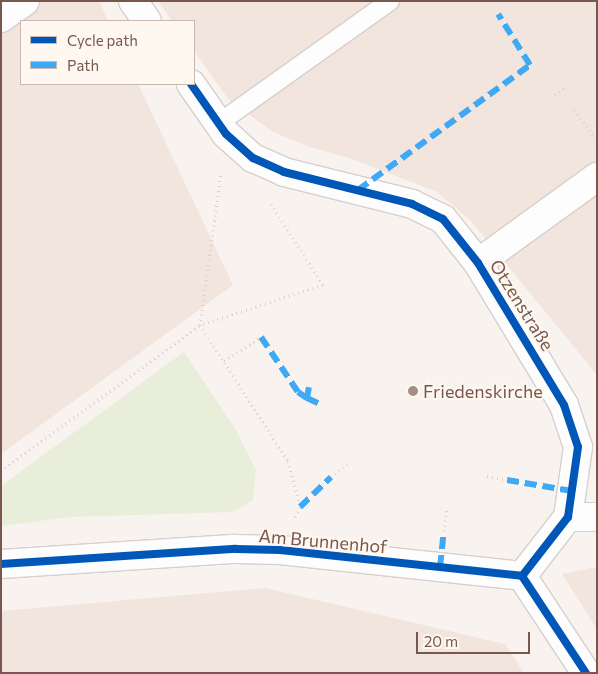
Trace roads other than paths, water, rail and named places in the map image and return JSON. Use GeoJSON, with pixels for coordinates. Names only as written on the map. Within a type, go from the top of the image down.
{"type":"FeatureCollection","features":[{"type":"Feature","properties":{"kind":"street"},"geometry":{"type":"LineString","coordinates":[[1,18],[24,1]]}},
{"type":"Feature","properties":{"kind":"street"},"geometry":{"type":"LineString","coordinates":[[133,1],[146,20]]}},
{"type":"Feature","properties":{"kind":"street","name":"Otzenstraße"},"geometry":{"type":"LineString","coordinates":[[192,85],[223,128],[253,158],[284,172],[412,204],[443,219],[478,263],[564,405],[578,447],[568,516],[522,576]]}},
{"type":"Feature","properties":{"kind":"street"},"geometry":{"type":"LineString","coordinates":[[478,263],[597,177]]}},
{"type":"Feature","properties":{"kind":"street"},"geometry":{"type":"LineString","coordinates":[[568,516],[597,517]]}},
{"type":"Feature","properties":{"kind":"street","name":"Am Brunnenhof"},"geometry":{"type":"LineString","coordinates":[[1,564],[236,549],[280,550],[522,576]]}},
{"type":"Feature","properties":{"kind":"street"},"geometry":{"type":"LineString","coordinates":[[522,576],[586,673]]}},
{"type":"Feature","properties":{"kind":"lane"},"geometry":{"type":"LineString","coordinates":[[223,128],[390,1]]}},
{"type":"Feature","properties":{"kind":"place","name":"Friedenskirche"},"geometry":{"type":"Point","coordinates":[413,391]}}]}
